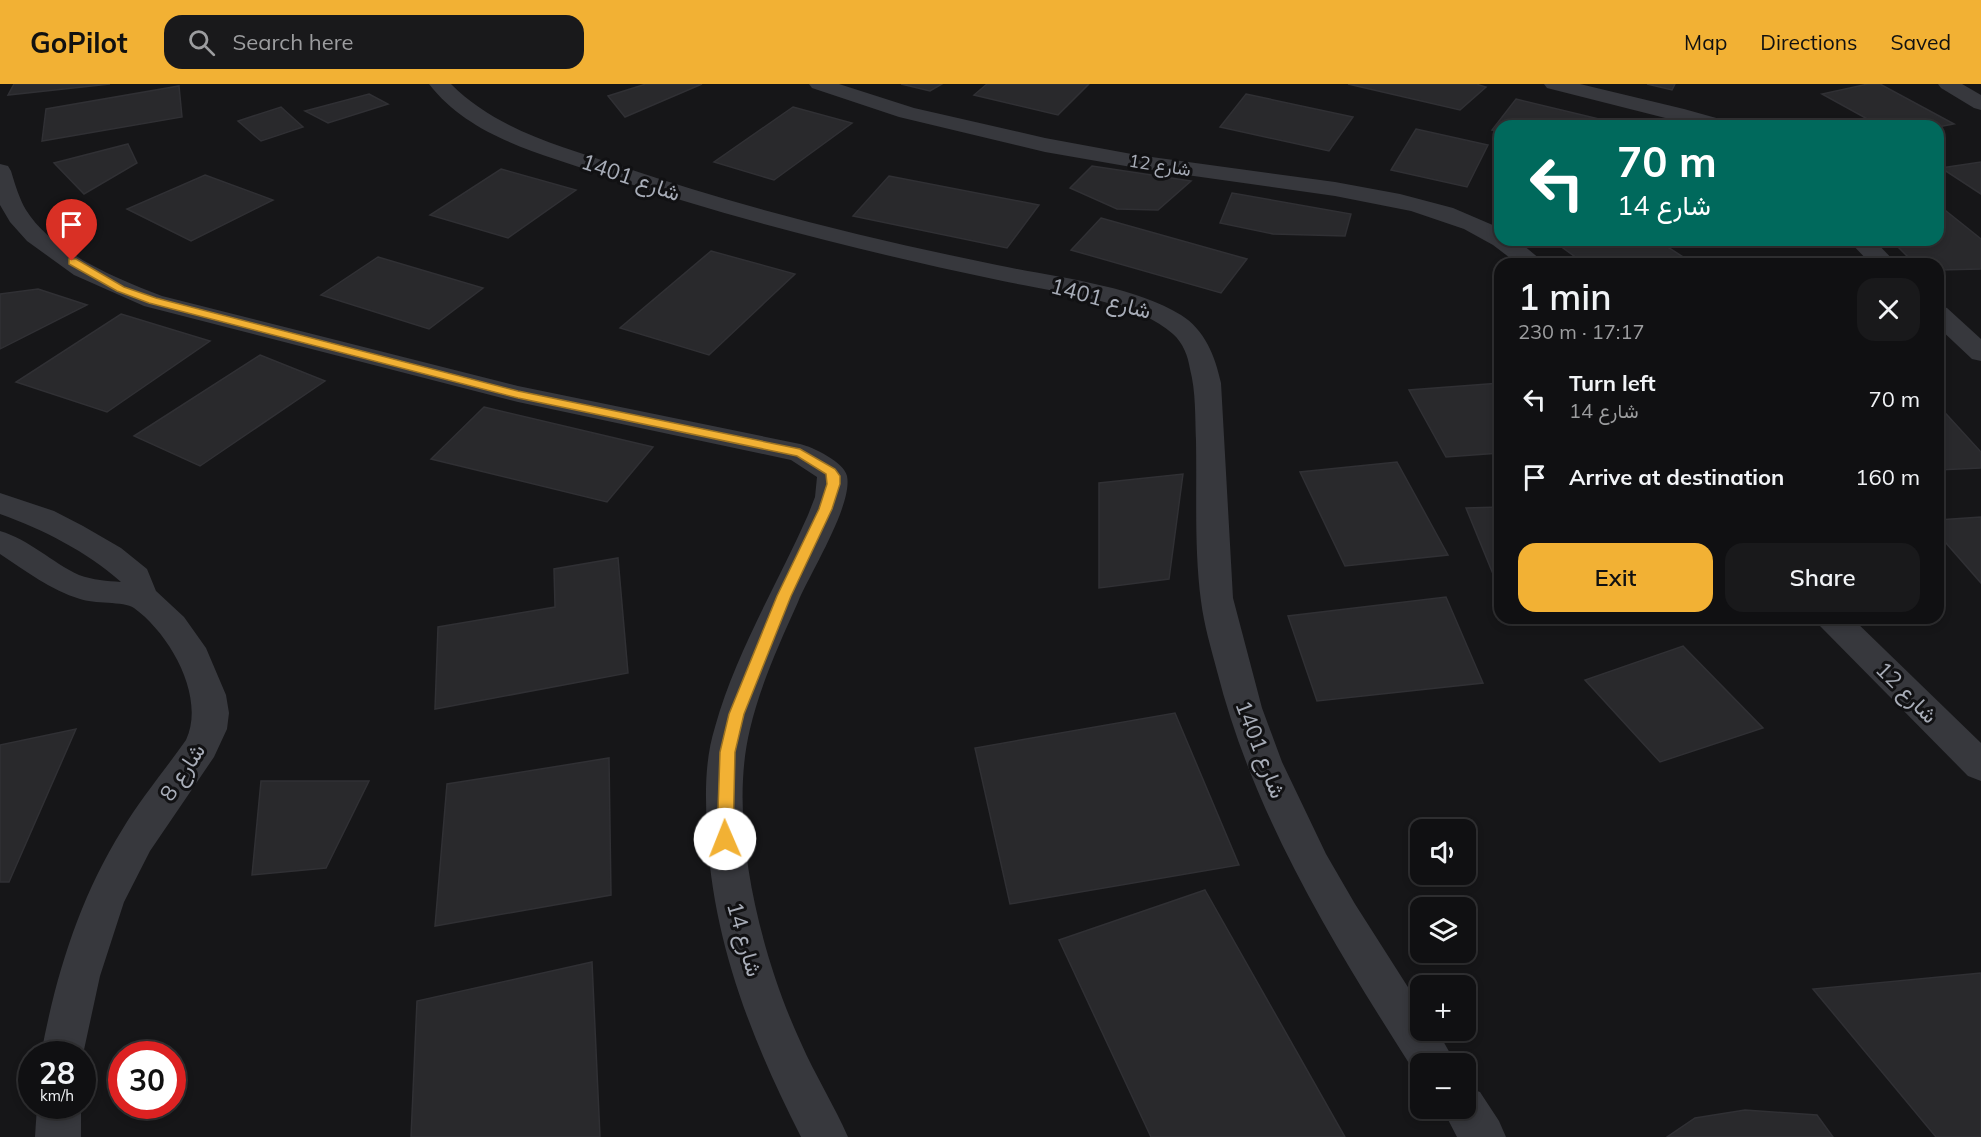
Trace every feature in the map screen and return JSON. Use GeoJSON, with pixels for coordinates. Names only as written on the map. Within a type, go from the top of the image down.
{"type":"FeatureCollection","features":[{"type":"Feature","properties":{"kind":"street","name":"شارع 1401"},"geometry":{"type":"LineString","coordinates":[[439,84],[450,97],[494,126],[538,146],[693,198],[804,229],[1117,298],[1164,315],[1179,325],[1198,348],[1207,384],[1217,599],[1237,686],[1262,761],[1310,864],[1370,966],[1427,1053]]}},
{"type":"Feature","properties":{"kind":"street","name":"شارع 12"},"geometry":{"type":"LineString","coordinates":[[819,84],[860,99],[941,121],[1078,150],[1178,168],[1335,187],[1393,199],[1464,219],[1494,235]]}},
{"type":"Feature","properties":{"kind":"street"},"geometry":{"type":"LineString","coordinates":[[1554,84],[1677,112],[1701,120]]}},
{"type":"Feature","properties":{"kind":"street"},"geometry":{"type":"LineString","coordinates":[[1948,84],[1981,104]]}},
{"type":"Feature","properties":{"kind":"street","name":"شارع 14"},"geometry":{"type":"LineString","coordinates":[[0,171],[21,221],[57,252],[120,289],[153,301],[518,394],[800,453],[830,471],[834,476],[834,484],[825,509],[784,596],[737,714],[727,752],[724,790],[725,839],[730,884],[741,939],[780,1050],[825,1137]]}},
{"type":"Feature","properties":{"kind":"street","name":"شارع 12"},"geometry":{"type":"LineString","coordinates":[[1510,246],[1526,258]]}},
{"type":"Feature","properties":{"kind":"street"},"geometry":{"type":"LineString","coordinates":[[1866,246],[1879,258]]}},
{"type":"Feature","properties":{"kind":"street"},"geometry":{"type":"LineString","coordinates":[[1944,319],[1981,353]]}},
{"type":"Feature","properties":{"kind":"street","name":"شارع 8"},"geometry":{"type":"LineString","coordinates":[[0,503],[44,518],[110,556],[136,577],[141,596],[172,626],[194,657],[208,694],[211,712],[209,729],[194,757],[128,853],[101,907],[85,950],[65,1041]]}},
{"type":"Feature","properties":{"kind":"street"},"geometry":{"type":"LineString","coordinates":[[0,542],[66,582],[91,591],[141,596]]}},
{"type":"Feature","properties":{"kind":"street","name":"شارع 12"},"geometry":{"type":"LineString","coordinates":[[1838,624],[1981,766]]}},
{"type":"Feature","properties":{"kind":"street"},"geometry":{"type":"LineString","coordinates":[[58,1137],[59,1119]]}},
{"type":"Feature","properties":{"kind":"street"},"geometry":{"type":"LineString","coordinates":[[1471,1119],[1483,1137]]}},
{"type":"Feature","properties":{"kind":"building"},"geometry":{"type":"Polygon","coordinates":[[[14,84],[110,84],[8,95],[14,84]]]}},
{"type":"Feature","properties":{"kind":"building"},"geometry":{"type":"Polygon","coordinates":[[[646,84],[702,84],[625,117],[608,96],[646,84]]]}},
{"type":"Feature","properties":{"kind":"building"},"geometry":{"type":"Polygon","coordinates":[[[901,84],[942,84],[930,91],[901,84]]]}},
{"type":"Feature","properties":{"kind":"building"},"geometry":{"type":"Polygon","coordinates":[[[987,84],[1089,84],[1058,115],[974,95],[987,84]]]}},
{"type":"Feature","properties":{"kind":"building"},"geometry":{"type":"Polygon","coordinates":[[[1348,84],[1476,84],[1486,87],[1460,110],[1348,84]]]}},
{"type":"Feature","properties":{"kind":"building"},"geometry":{"type":"Polygon","coordinates":[[[1647,84],[1675,84],[1672,90],[1647,84]]]}},
{"type":"Feature","properties":{"kind":"building"},"geometry":{"type":"Polygon","coordinates":[[[1868,84],[1880,84],[1954,124],[1944,126],[1944,120],[1869,120],[1822,94],[1868,84]]]}},
{"type":"Feature","properties":{"kind":"building"},"geometry":{"type":"Polygon","coordinates":[[[179,86],[182,117],[42,141],[46,109],[179,86]]]}},
{"type":"Feature","properties":{"kind":"building"},"geometry":{"type":"Polygon","coordinates":[[[369,94],[388,104],[328,123],[305,111],[369,94]]]}},
{"type":"Feature","properties":{"kind":"building"},"geometry":{"type":"Polygon","coordinates":[[[1246,94],[1353,117],[1329,151],[1220,127],[1246,94]]]}},
{"type":"Feature","properties":{"kind":"building"},"geometry":{"type":"Polygon","coordinates":[[[1516,99],[1603,120],[1500,120],[1516,99]]]}},
{"type":"Feature","properties":{"kind":"building"},"geometry":{"type":"Polygon","coordinates":[[[281,107],[303,127],[261,141],[238,121],[281,107]]]}},
{"type":"Feature","properties":{"kind":"building"},"geometry":{"type":"Polygon","coordinates":[[[793,107],[852,123],[774,180],[714,162],[793,107]]]}},
{"type":"Feature","properties":{"kind":"building"},"geometry":{"type":"Polygon","coordinates":[[[1416,129],[1488,145],[1467,187],[1391,170],[1416,129]]]}},
{"type":"Feature","properties":{"kind":"building"},"geometry":{"type":"Polygon","coordinates":[[[128,144],[137,163],[84,194],[54,163],[128,144]]]}},
{"type":"Feature","properties":{"kind":"building"},"geometry":{"type":"Polygon","coordinates":[[[1981,162],[1981,194],[1944,170],[1944,168],[1981,162]]]}},
{"type":"Feature","properties":{"kind":"building"},"geometry":{"type":"Polygon","coordinates":[[[1092,166],[1191,181],[1158,210],[1117,209],[1070,188],[1092,166]]]}},
{"type":"Feature","properties":{"kind":"building"},"geometry":{"type":"Polygon","coordinates":[[[501,169],[576,190],[508,238],[430,215],[501,169]]]}},
{"type":"Feature","properties":{"kind":"building"},"geometry":{"type":"Polygon","coordinates":[[[205,175],[273,200],[191,241],[127,209],[205,175]]]}},
{"type":"Feature","properties":{"kind":"building"},"geometry":{"type":"Polygon","coordinates":[[[889,176],[1039,205],[1007,248],[853,216],[889,176]]]}},
{"type":"Feature","properties":{"kind":"building"},"geometry":{"type":"Polygon","coordinates":[[[1232,193],[1351,214],[1345,236],[1273,234],[1220,223],[1232,193]]]}},
{"type":"Feature","properties":{"kind":"building"},"geometry":{"type":"Polygon","coordinates":[[[1944,211],[1981,239],[1981,269],[1944,270],[1944,258],[1909,258],[1897,246],[1944,246],[1944,211]]]}},
{"type":"Feature","properties":{"kind":"building"},"geometry":{"type":"Polygon","coordinates":[[[1101,218],[1247,259],[1221,293],[1071,250],[1101,218]]]}},
{"type":"Feature","properties":{"kind":"building"},"geometry":{"type":"Polygon","coordinates":[[[1560,246],[1666,246],[1685,258],[1577,258],[1560,246]]]}},
{"type":"Feature","properties":{"kind":"building"},"geometry":{"type":"Polygon","coordinates":[[[711,251],[795,274],[709,355],[620,328],[711,251]]]}},
{"type":"Feature","properties":{"kind":"building"},"geometry":{"type":"Polygon","coordinates":[[[378,257],[483,288],[429,329],[321,295],[378,257]]]}},
{"type":"Feature","properties":{"kind":"building"},"geometry":{"type":"Polygon","coordinates":[[[38,289],[87,305],[0,349],[0,294],[38,289]]]}},
{"type":"Feature","properties":{"kind":"building"},"geometry":{"type":"Polygon","coordinates":[[[121,314],[210,341],[107,412],[16,382],[121,314]]]}},
{"type":"Feature","properties":{"kind":"building"},"geometry":{"type":"Polygon","coordinates":[[[260,355],[325,381],[200,466],[134,436],[260,355]]]}},
{"type":"Feature","properties":{"kind":"building"},"geometry":{"type":"Polygon","coordinates":[[[1494,383],[1494,453],[1446,457],[1409,390],[1494,383]]]}},
{"type":"Feature","properties":{"kind":"building"},"geometry":{"type":"Polygon","coordinates":[[[484,407],[653,447],[607,502],[431,459],[484,407]]]}},
{"type":"Feature","properties":{"kind":"building"},"geometry":{"type":"Polygon","coordinates":[[[1944,412],[1981,452],[1981,468],[1944,470],[1944,412]]]}},
{"type":"Feature","properties":{"kind":"building"},"geometry":{"type":"Polygon","coordinates":[[[1397,462],[1448,555],[1345,566],[1300,472],[1397,462]]]}},
{"type":"Feature","properties":{"kind":"building"},"geometry":{"type":"Polygon","coordinates":[[[1183,474],[1169,579],[1099,588],[1099,483],[1183,474]]]}},
{"type":"Feature","properties":{"kind":"building"},"geometry":{"type":"Polygon","coordinates":[[[1494,507],[1494,576],[1466,508],[1494,507]]]}},
{"type":"Feature","properties":{"kind":"building"},"geometry":{"type":"Polygon","coordinates":[[[1981,517],[1981,583],[1944,541],[1944,520],[1981,517]]]}},
{"type":"Feature","properties":{"kind":"building"},"geometry":{"type":"Polygon","coordinates":[[[618,558],[628,673],[435,709],[438,627],[555,607],[554,569],[618,558]]]}},
{"type":"Feature","properties":{"kind":"building"},"geometry":{"type":"Polygon","coordinates":[[[1446,597],[1483,683],[1317,701],[1288,616],[1446,597]]]}},
{"type":"Feature","properties":{"kind":"building"},"geometry":{"type":"Polygon","coordinates":[[[1683,646],[1763,728],[1660,762],[1585,680],[1683,646]]]}},
{"type":"Feature","properties":{"kind":"building"},"geometry":{"type":"Polygon","coordinates":[[[1175,713],[1239,865],[1010,904],[975,748],[1175,713]]]}},
{"type":"Feature","properties":{"kind":"building"},"geometry":{"type":"Polygon","coordinates":[[[76,729],[9,882],[0,882],[0,745],[76,729]]]}},
{"type":"Feature","properties":{"kind":"building"},"geometry":{"type":"Polygon","coordinates":[[[609,758],[611,895],[435,926],[447,784],[609,758]]]}},
{"type":"Feature","properties":{"kind":"building"},"geometry":{"type":"Polygon","coordinates":[[[261,781],[369,781],[326,868],[252,875],[261,781]]]}},
{"type":"Feature","properties":{"kind":"building"},"geometry":{"type":"Polygon","coordinates":[[[1205,890],[1345,1137],[1151,1137],[1059,940],[1205,890]]]}},
{"type":"Feature","properties":{"kind":"building"},"geometry":{"type":"Polygon","coordinates":[[[592,962],[600,1137],[411,1137],[417,1001],[592,962]]]}},
{"type":"Feature","properties":{"kind":"building"},"geometry":{"type":"Polygon","coordinates":[[[1981,973],[1981,1137],[1936,1137],[1813,989],[1981,973]]]}},
{"type":"Feature","properties":{"kind":"building"},"geometry":{"type":"Polygon","coordinates":[[[1745,1110],[1817,1115],[1833,1137],[1667,1137],[1695,1118],[1745,1110]]]}},
{"type":"Feature","properties":{"kind":"route"},"geometry":{"type":"LineString","coordinates":[[72,261],[120,289],[153,301],[518,394],[800,453],[830,471],[834,476],[834,484],[825,509],[758,656],[737,714],[727,752],[724,790],[725,839]]}}]}
